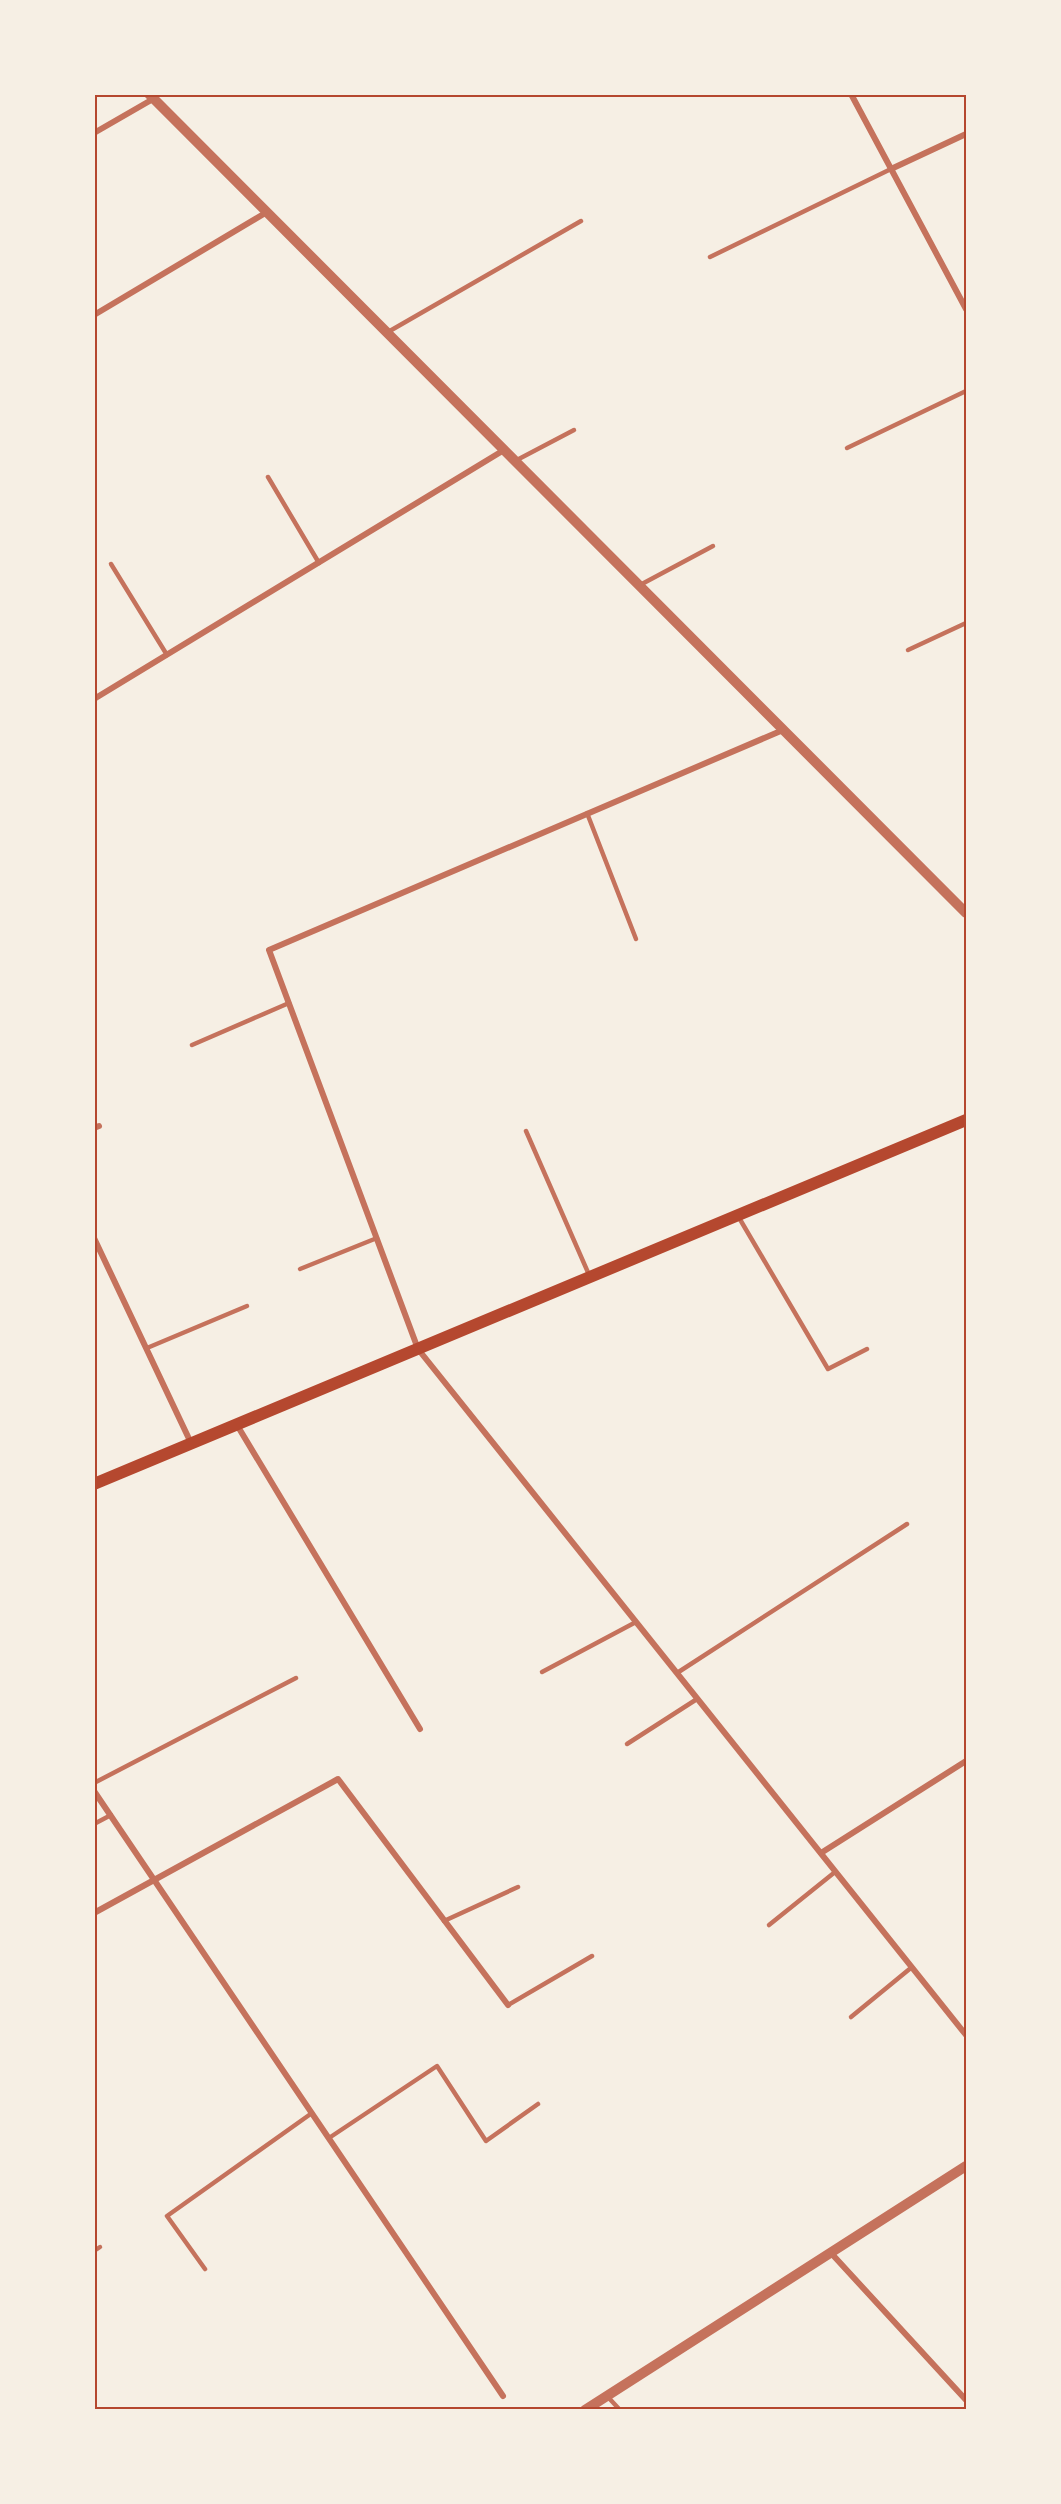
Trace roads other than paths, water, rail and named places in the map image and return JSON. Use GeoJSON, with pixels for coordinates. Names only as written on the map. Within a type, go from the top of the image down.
{"type":"FeatureCollection","features":[{"type":"Feature","properties":{"kind":"main road"},"geometry":{"type":"LineString","coordinates":[[94,1484],[966,1120]]}},
{"type":"Feature","properties":{"kind":"street"},"geometry":{"type":"LineString","coordinates":[[851,94],[966,309]]}},
{"type":"Feature","properties":{"kind":"street"},"geometry":{"type":"LineString","coordinates":[[94,134],[151,97],[966,913]]}},
{"type":"Feature","properties":{"kind":"street"},"geometry":{"type":"LineString","coordinates":[[891,169],[966,134]]}},
{"type":"Feature","properties":{"kind":"street"},"geometry":{"type":"LineString","coordinates":[[94,315],[267,212]]}},
{"type":"Feature","properties":{"kind":"street"},"geometry":{"type":"LineString","coordinates":[[94,699],[504,450]]}},
{"type":"Feature","properties":{"kind":"street"},"geometry":{"type":"LineString","coordinates":[[783,730],[269,950],[418,1349],[966,2035]]}},
{"type":"Feature","properties":{"kind":"street"},"geometry":{"type":"LineString","coordinates":[[94,1238],[191,1443]]}},
{"type":"Feature","properties":{"kind":"street"},"geometry":{"type":"LineString","coordinates":[[237,1425],[420,1730]]}},
{"type":"Feature","properties":{"kind":"street"},"geometry":{"type":"LineString","coordinates":[[821,1853],[966,1761]]}},
{"type":"Feature","properties":{"kind":"street"},"geometry":{"type":"LineString","coordinates":[[94,1913],[338,1779],[508,2005]]}},
{"type":"Feature","properties":{"kind":"street"},"geometry":{"type":"LineString","coordinates":[[94,1791],[503,2396]]}},
{"type":"Feature","properties":{"kind":"street"},"geometry":{"type":"LineString","coordinates":[[585,2409],[966,2166]]}},
{"type":"Feature","properties":{"kind":"street"},"geometry":{"type":"LineString","coordinates":[[831,2253],[966,2400]]}},
{"type":"Feature","properties":{"kind":"lane"},"geometry":{"type":"LineString","coordinates":[[710,256],[891,169]]}},
{"type":"Feature","properties":{"kind":"lane"},"geometry":{"type":"LineString","coordinates":[[387,333],[580,221]]}},
{"type":"Feature","properties":{"kind":"lane"},"geometry":{"type":"LineString","coordinates":[[847,448],[966,391]]}},
{"type":"Feature","properties":{"kind":"lane"},"geometry":{"type":"LineString","coordinates":[[515,461],[574,430]]}},
{"type":"Feature","properties":{"kind":"lane"},"geometry":{"type":"LineString","coordinates":[[268,477],[319,563]]}},
{"type":"Feature","properties":{"kind":"lane"},"geometry":{"type":"LineString","coordinates":[[640,585],[712,546]]}},
{"type":"Feature","properties":{"kind":"lane"},"geometry":{"type":"LineString","coordinates":[[111,564],[167,655]]}},
{"type":"Feature","properties":{"kind":"lane"},"geometry":{"type":"LineString","coordinates":[[908,650],[966,623]]}},
{"type":"Feature","properties":{"kind":"lane"},"geometry":{"type":"LineString","coordinates":[[587,813],[636,939]]}},
{"type":"Feature","properties":{"kind":"lane"},"geometry":{"type":"LineString","coordinates":[[192,1045],[289,1003]]}},
{"type":"Feature","properties":{"kind":"lane"},"geometry":{"type":"LineString","coordinates":[[526,1131],[590,1277]]}},
{"type":"Feature","properties":{"kind":"lane"},"geometry":{"type":"LineString","coordinates":[[737,1216],[828,1369],[867,1349]]}},
{"type":"Feature","properties":{"kind":"lane"},"geometry":{"type":"LineString","coordinates":[[300,1269],[376,1238]]}},
{"type":"Feature","properties":{"kind":"lane"},"geometry":{"type":"LineString","coordinates":[[147,1348],[247,1306]]}},
{"type":"Feature","properties":{"kind":"lane"},"geometry":{"type":"LineString","coordinates":[[677,1673],[907,1524]]}},
{"type":"Feature","properties":{"kind":"lane"},"geometry":{"type":"LineString","coordinates":[[542,1672],[636,1622]]}},
{"type":"Feature","properties":{"kind":"lane"},"geometry":{"type":"LineString","coordinates":[[94,1782],[296,1678]]}},
{"type":"Feature","properties":{"kind":"lane"},"geometry":{"type":"LineString","coordinates":[[627,1744],[698,1699]]}},
{"type":"Feature","properties":{"kind":"lane"},"geometry":{"type":"LineString","coordinates":[[94,1824],[111,1815]]}},
{"type":"Feature","properties":{"kind":"lane"},"geometry":{"type":"LineString","coordinates":[[770,1925],[835,1872]]}},
{"type":"Feature","properties":{"kind":"lane"},"geometry":{"type":"LineString","coordinates":[[443,1921],[518,1887]]}},
{"type":"Feature","properties":{"kind":"lane"},"geometry":{"type":"LineString","coordinates":[[508,2005],[591,1956]]}},
{"type":"Feature","properties":{"kind":"lane"},"geometry":{"type":"LineString","coordinates":[[851,2017],[912,1967]]}},
{"type":"Feature","properties":{"kind":"lane"},"geometry":{"type":"LineString","coordinates":[[329,2138],[437,2066],[486,2141],[538,2104]]}},
{"type":"Feature","properties":{"kind":"lane"},"geometry":{"type":"LineString","coordinates":[[205,2269],[167,2216],[312,2113]]}},
{"type":"Feature","properties":{"kind":"lane"},"geometry":{"type":"LineString","coordinates":[[94,2251],[100,2247]]}},
{"type":"Feature","properties":{"kind":"lane"},"geometry":{"type":"LineString","coordinates":[[606,2396],[620,2409]]}}]}
